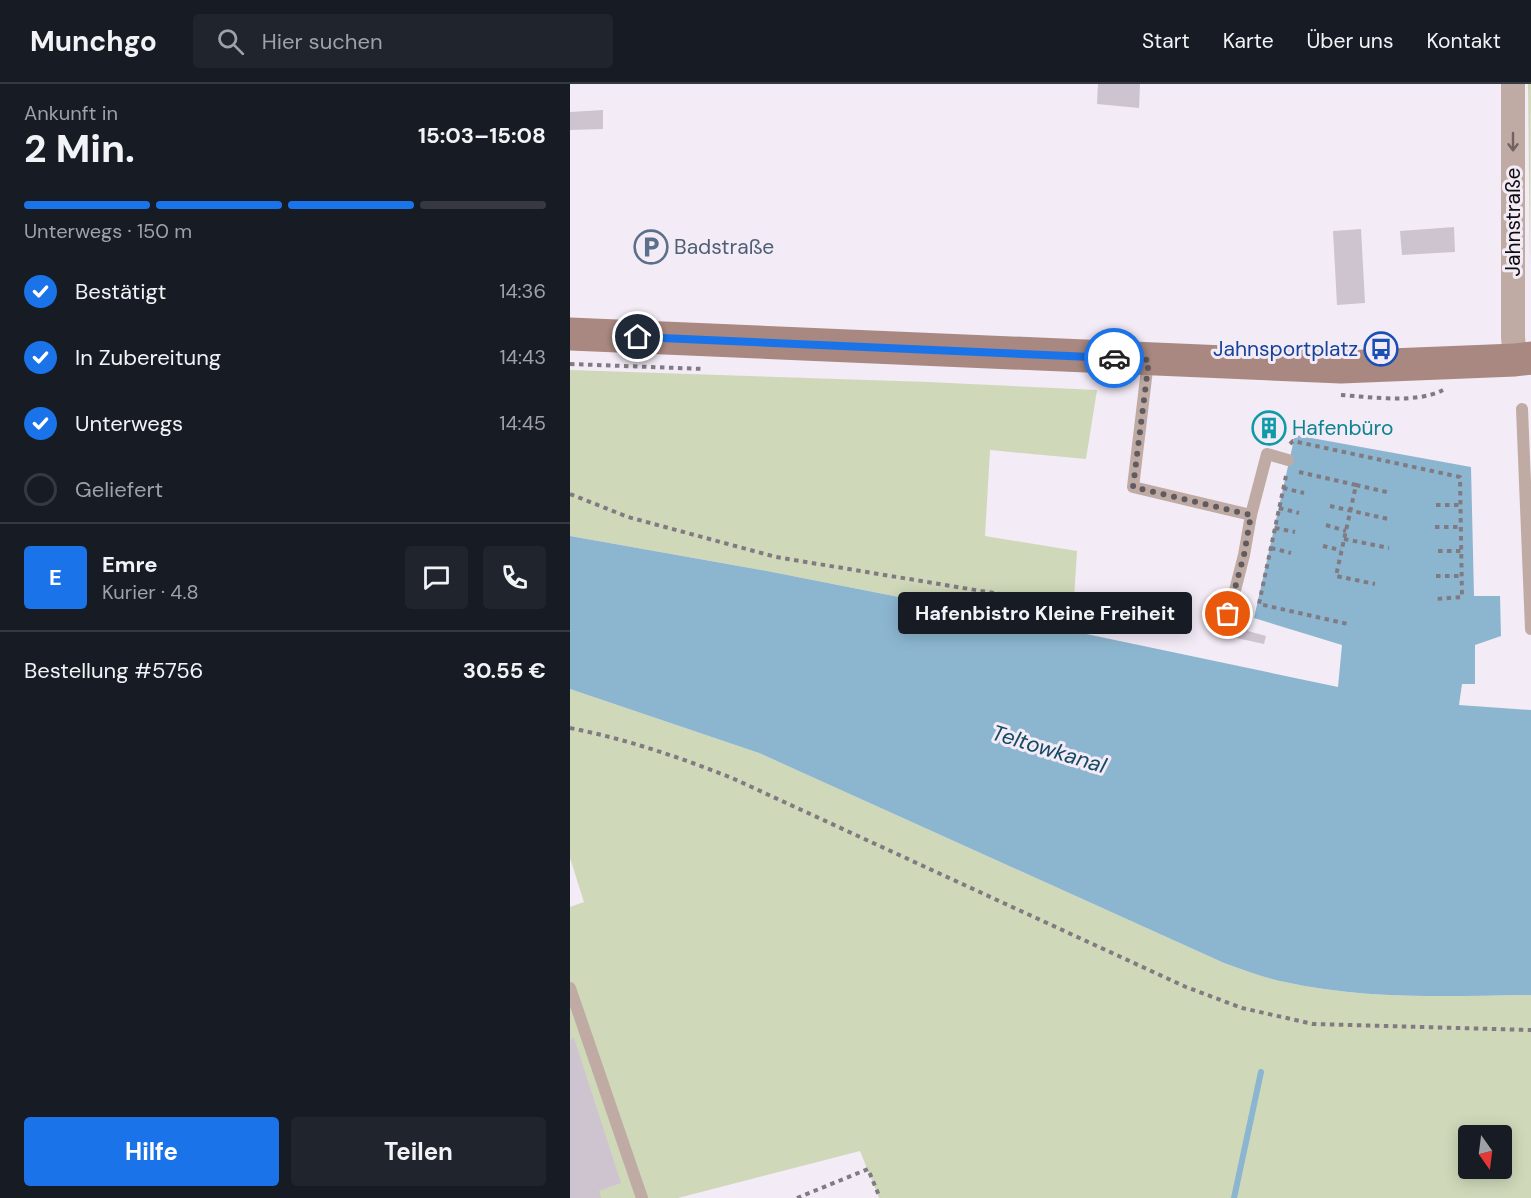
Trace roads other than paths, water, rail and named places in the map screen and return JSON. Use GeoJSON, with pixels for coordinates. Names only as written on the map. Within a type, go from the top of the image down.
{"type":"FeatureCollection","features":[{"type":"Feature","properties":{"kind":"main road"},"geometry":{"type":"LineString","coordinates":[[570,334],[1341,367],[1523,359]]}},
{"type":"Feature","properties":{"kind":"street","name":"Jahnstraße"},"geometry":{"type":"LineString","coordinates":[[1513,84],[1513,337],[1523,359]]}},
{"type":"Feature","properties":{"kind":"lane"},"geometry":{"type":"LineString","coordinates":[[1149,360],[1133,487],[1251,515]]}},
{"type":"Feature","properties":{"kind":"lane"},"geometry":{"type":"LineString","coordinates":[[1522,409],[1531,629]]}},
{"type":"Feature","properties":{"kind":"lane"},"geometry":{"type":"LineString","coordinates":[[1228,614],[1267,454],[1288,465]]}},
{"type":"Feature","properties":{"kind":"lane"},"geometry":{"type":"LineString","coordinates":[[570,988],[642,1198]]}},
{"type":"Feature","properties":{"kind":"water","name":"Teltowkanal"},"geometry":{"type":"Polygon","coordinates":[[[1295,435],[1471,467],[1474,596],[1500,596],[1501,636],[1475,645],[1475,684],[1462,684],[1459,705],[1531,710],[1531,995],[1439,996],[1346,992],[1315,988],[1262,976],[1224,963],[759,753],[570,689],[570,536],[767,571],[1072,631],[1338,687],[1342,645],[1254,618],[1295,435]]]}},
{"type":"Feature","properties":{"kind":"waterway"},"geometry":{"type":"LineString","coordinates":[[1234,1198],[1261,1072]]}},
{"type":"Feature","properties":{"kind":"place","name":"Badstraße"},"geometry":{"type":"Point","coordinates":[651,247]}},
{"type":"Feature","properties":{"kind":"place","name":"Jahnsportplatz"},"geometry":{"type":"Point","coordinates":[1381,349]}},
{"type":"Feature","properties":{"kind":"place","name":"Hafenbüro"},"geometry":{"type":"Point","coordinates":[1269,428]}},
{"type":"Feature","properties":{"kind":"place","name":"Hafenbistro Kleine Freiheit"},"geometry":{"type":"Point","coordinates":[1228,614]}}]}
